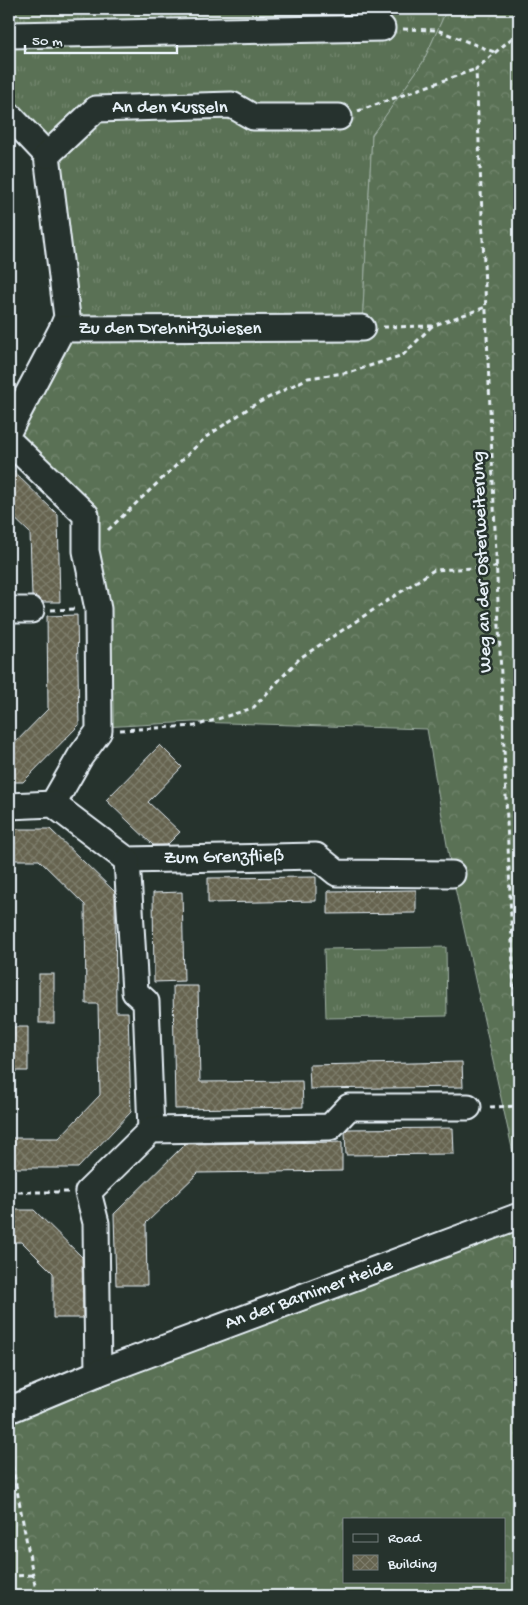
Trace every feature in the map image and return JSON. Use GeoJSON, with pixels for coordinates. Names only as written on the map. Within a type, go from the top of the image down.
{"type":"FeatureCollection","features":[{"type":"Feature","properties":{"kind":"street"},"geometry":{"type":"LineString","coordinates":[[9,35],[332,19],[382,28]]}},
{"type":"Feature","properties":{"kind":"street","name":"An den Kusseln"},"geometry":{"type":"LineString","coordinates":[[47,155],[96,109],[232,105],[253,117],[340,117]]}},
{"type":"Feature","properties":{"kind":"street"},"geometry":{"type":"LineString","coordinates":[[9,115],[47,155],[67,317],[62,329]]}},
{"type":"Feature","properties":{"kind":"street","name":"Zu den Drehnitzwiesen"},"geometry":{"type":"LineString","coordinates":[[9,430],[62,329],[362,328]]}},
{"type":"Feature","properties":{"kind":"street"},"geometry":{"type":"LineString","coordinates":[[9,441],[86,516],[86,551],[98,609],[99,731],[80,756],[53,804]]}},
{"type":"Feature","properties":{"kind":"street"},"geometry":{"type":"LineString","coordinates":[[9,806],[53,804],[127,860],[135,992],[146,1002],[151,1130]]}},
{"type":"Feature","properties":{"kind":"street","name":"Zum Grenzfließ"},"geometry":{"type":"LineString","coordinates":[[127,860],[316,856],[337,873],[452,874]]}},
{"type":"Feature","properties":{"kind":"street"},"geometry":{"type":"LineString","coordinates":[[98,1373],[96,1223],[88,1192],[151,1130],[330,1127],[349,1107],[468,1107]]}},
{"type":"Feature","properties":{"kind":"street","name":"An der Barnimer Heide"},"geometry":{"type":"LineString","coordinates":[[9,1410],[98,1373],[519,1216]]}},
{"type":"Feature","properties":{"kind":"path"},"geometry":{"type":"LineString","coordinates":[[382,28],[437,30],[494,52]]}},
{"type":"Feature","properties":{"kind":"path"},"geometry":{"type":"LineString","coordinates":[[340,117],[476,69],[519,32]]}},
{"type":"Feature","properties":{"kind":"path","name":"Weg an der Osterweiterung"},"geometry":{"type":"LineString","coordinates":[[476,69],[519,1112]]}},
{"type":"Feature","properties":{"kind":"path"},"geometry":{"type":"LineString","coordinates":[[362,328],[432,326],[486,306]]}},
{"type":"Feature","properties":{"kind":"path"},"geometry":{"type":"LineString","coordinates":[[86,551],[206,437],[252,406],[308,378],[351,372],[403,354],[432,326]]}},
{"type":"Feature","properties":{"kind":"path"},"geometry":{"type":"LineString","coordinates":[[99,731],[195,726],[253,708],[300,658],[434,570],[497,566]]}},
{"type":"Feature","properties":{"kind":"path"},"geometry":{"type":"LineString","coordinates":[[20,610],[98,609]]}},
{"type":"Feature","properties":{"kind":"path"},"geometry":{"type":"LineString","coordinates":[[468,1107],[519,1106]]}},
{"type":"Feature","properties":{"kind":"path"},"geometry":{"type":"LineString","coordinates":[[9,1192],[88,1192]]}},
{"type":"Feature","properties":{"kind":"path"},"geometry":{"type":"LineString","coordinates":[[9,1448],[37,1596]]}},
{"type":"Feature","properties":{"kind":"path"},"geometry":{"type":"LineString","coordinates":[[9,1576],[34,1575]]}},
{"type":"Feature","properties":{"kind":"green space"},"geometry":{"type":"Polygon","coordinates":[[[9,9],[447,9],[423,62],[372,135],[362,328],[62,329],[47,155],[9,115],[9,9]]]}},
{"type":"Feature","properties":{"kind":"green space"},"geometry":{"type":"Polygon","coordinates":[[[447,9],[519,9],[519,1180],[452,874],[427,729],[193,722],[102,727],[96,510],[20,432],[62,329],[362,328],[372,135],[423,62],[447,9]]]}},
{"type":"Feature","properties":{"kind":"green space"},"geometry":{"type":"Polygon","coordinates":[[[446,947],[447,1016],[326,1018],[324,949],[446,947]]]}},
{"type":"Feature","properties":{"kind":"green space"},"geometry":{"type":"Polygon","coordinates":[[[519,1222],[519,1596],[9,1596],[9,1423],[519,1222]]]}},
{"type":"Feature","properties":{"kind":"building"},"geometry":{"type":"Polygon","coordinates":[[[9,467],[58,515],[60,602],[43,602],[32,596],[30,533],[9,513],[9,467]]]}},
{"type":"Feature","properties":{"kind":"building"},"geometry":{"type":"Polygon","coordinates":[[[77,615],[79,725],[23,782],[9,782],[9,749],[48,709],[47,616],[77,615]]]}},
{"type":"Feature","properties":{"kind":"building"},"geometry":{"type":"Polygon","coordinates":[[[160,745],[182,767],[148,802],[180,832],[167,845],[153,845],[106,800],[160,745]]]}},
{"type":"Feature","properties":{"kind":"building"},"geometry":{"type":"Polygon","coordinates":[[[9,829],[50,829],[115,892],[116,1012],[128,1012],[131,1112],[78,1168],[9,1168],[9,1138],[59,1138],[100,1095],[98,1004],[86,1004],[85,905],[39,860],[9,860],[9,829]]]}},
{"type":"Feature","properties":{"kind":"building"},"geometry":{"type":"Polygon","coordinates":[[[316,877],[316,901],[208,903],[208,878],[316,877]]]}},
{"type":"Feature","properties":{"kind":"building"},"geometry":{"type":"Polygon","coordinates":[[[416,890],[416,913],[328,914],[328,891],[416,890]]]}},
{"type":"Feature","properties":{"kind":"building"},"geometry":{"type":"Polygon","coordinates":[[[182,892],[184,981],[154,982],[153,893],[182,892]]]}},
{"type":"Feature","properties":{"kind":"building"},"geometry":{"type":"Polygon","coordinates":[[[39,974],[54,974],[54,1023],[39,1023],[39,974]]]}},
{"type":"Feature","properties":{"kind":"building"},"geometry":{"type":"Polygon","coordinates":[[[173,986],[198,986],[200,1082],[302,1081],[303,1107],[175,1109],[173,986]]]}},
{"type":"Feature","properties":{"kind":"building"},"geometry":{"type":"Polygon","coordinates":[[[13,1027],[28,1027],[28,1071],[12,1071],[13,1027]]]}},
{"type":"Feature","properties":{"kind":"building"},"geometry":{"type":"Polygon","coordinates":[[[462,1062],[463,1087],[310,1089],[309,1065],[462,1062]]]}},
{"type":"Feature","properties":{"kind":"building"},"geometry":{"type":"Polygon","coordinates":[[[453,1128],[454,1154],[346,1155],[345,1132],[348,1129],[453,1128]]]}},
{"type":"Feature","properties":{"kind":"building"},"geometry":{"type":"Polygon","coordinates":[[[342,1142],[342,1171],[198,1173],[146,1223],[147,1285],[116,1285],[114,1214],[185,1144],[342,1142]]]}},
{"type":"Feature","properties":{"kind":"building"},"geometry":{"type":"Polygon","coordinates":[[[9,1210],[34,1210],[82,1257],[83,1318],[53,1318],[53,1273],[22,1242],[9,1242],[9,1210]]]}}]}
